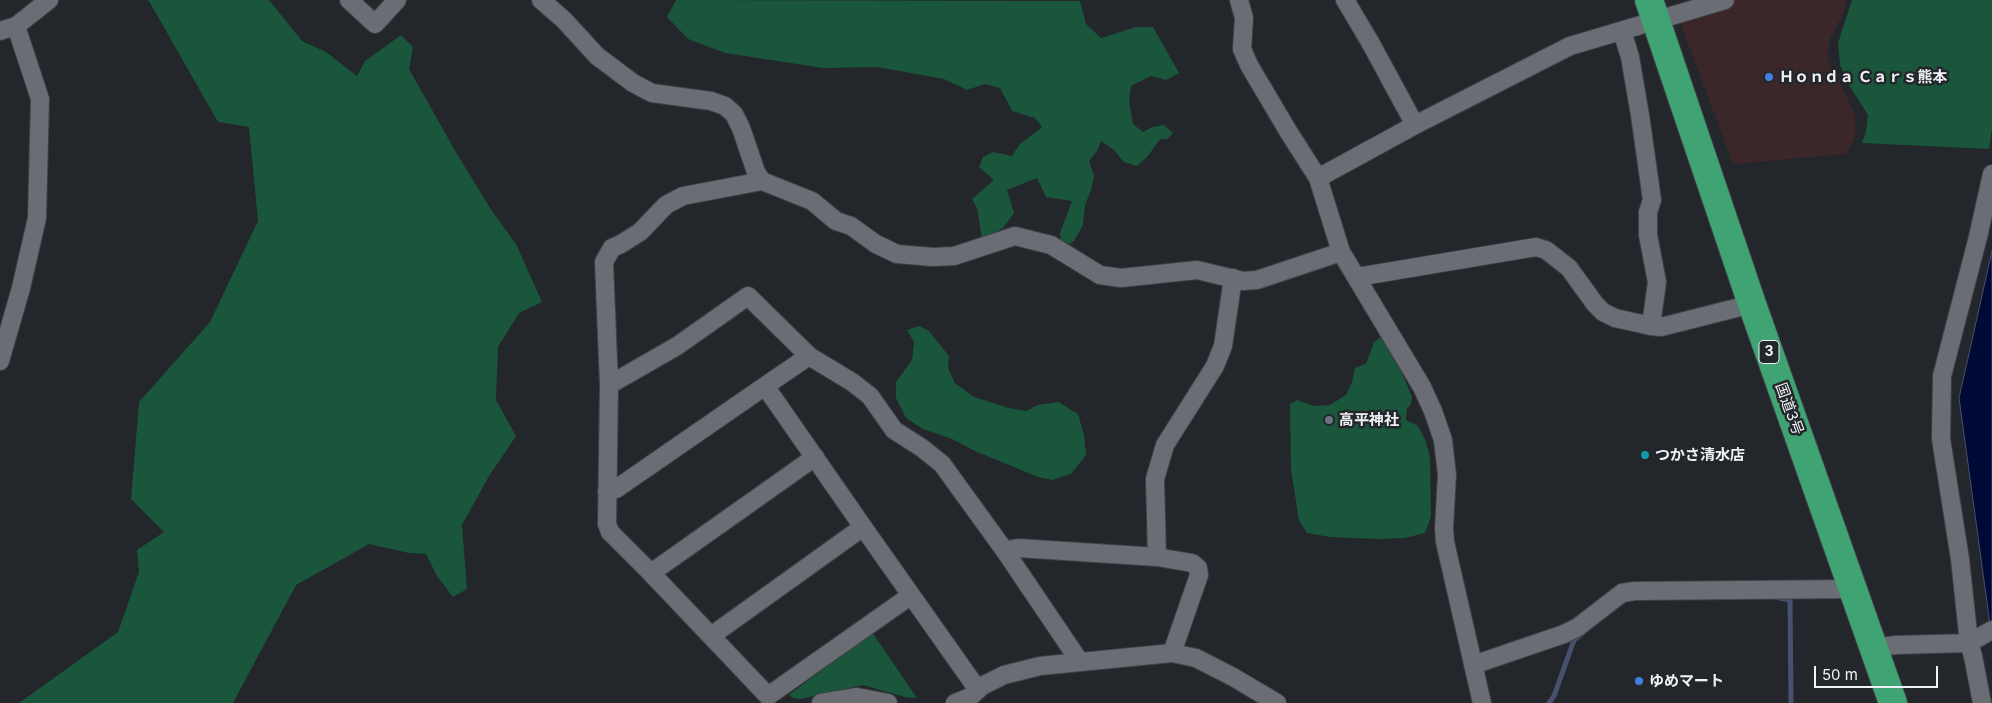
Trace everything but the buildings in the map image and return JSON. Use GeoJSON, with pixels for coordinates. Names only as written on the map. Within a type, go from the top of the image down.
{"type":"FeatureCollection","features":[{"type":"Feature","properties":{"kind":"highway","name":"国道3号"},"geometry":{"type":"LineString","coordinates":[[1653,10],[1752,304],[1893,703]]}},
{"type":"Feature","properties":{"kind":"street"},"geometry":{"type":"LineString","coordinates":[[0,361],[21,288],[37,218],[40,99],[8,28],[50,0]]}},
{"type":"Feature","properties":{"kind":"street"},"geometry":{"type":"LineString","coordinates":[[350,0],[375,24],[397,0]]}},
{"type":"Feature","properties":{"kind":"street"},"geometry":{"type":"LineString","coordinates":[[541,0],[564,20],[597,56],[633,83],[652,93],[711,101],[725,106],[734,114],[738,121],[756,172],[762,182]]}},
{"type":"Feature","properties":{"kind":"street"},"geometry":{"type":"LineString","coordinates":[[1240,0],[1244,18],[1242,49],[1288,132],[1318,178],[1341,252],[1422,387],[1443,440],[1446,475],[1445,542],[1482,703]]}},
{"type":"Feature","properties":{"kind":"street"},"geometry":{"type":"LineString","coordinates":[[1345,0],[1415,125]]}},
{"type":"Feature","properties":{"kind":"street"},"geometry":{"type":"LineString","coordinates":[[1318,178],[1415,125],[1570,46],[1622,31],[1653,10],[1725,0]]}},
{"type":"Feature","properties":{"kind":"street"},"geometry":{"type":"LineString","coordinates":[[1622,31],[1630,57],[1652,200],[1648,212],[1648,234],[1657,282],[1651,326]]}},
{"type":"Feature","properties":{"kind":"street"},"geometry":{"type":"LineString","coordinates":[[1982,703],[1974,656],[1981,637],[1960,559],[1941,439],[1942,376],[1978,237],[1992,174]]}},
{"type":"Feature","properties":{"kind":"street"},"geometry":{"type":"LineString","coordinates":[[910,596],[771,699],[610,532],[607,524],[609,386],[604,262],[612,248],[640,232],[666,205],[683,196],[762,182],[812,201],[836,221],[851,226],[876,244],[897,254],[933,257],[954,256],[1015,236],[1051,245],[1100,275],[1121,278],[1197,270],[1243,281],[1257,280],[1341,252]]}},
{"type":"Feature","properties":{"kind":"street"},"geometry":{"type":"LineString","coordinates":[[1357,277],[1536,248],[1546,250],[1569,268],[1595,304],[1603,312],[1615,318],[1651,326],[1668,326],[1752,304]]}},
{"type":"Feature","properties":{"kind":"street"},"geometry":{"type":"LineString","coordinates":[[1157,556],[1154,493],[1158,463],[1165,445],[1215,366],[1223,346],[1233,278]]}},
{"type":"Feature","properties":{"kind":"street"},"geometry":{"type":"LineString","coordinates":[[609,386],[677,346],[748,296],[809,356],[852,382],[870,396],[894,430],[942,464],[1005,551],[1080,662]]}},
{"type":"Feature","properties":{"kind":"street"},"geometry":{"type":"LineString","coordinates":[[608,491],[616,489],[809,356]]}},
{"type":"Feature","properties":{"kind":"street"},"geometry":{"type":"LineString","coordinates":[[765,386],[910,596],[969,698],[1004,675],[1040,666],[1172,653],[1196,658],[1234,677],[1277,703]]}},
{"type":"Feature","properties":{"kind":"street"},"geometry":{"type":"LineString","coordinates":[[651,573],[815,457]]}},
{"type":"Feature","properties":{"kind":"street"},"geometry":{"type":"LineString","coordinates":[[712,636],[864,527]]}},
{"type":"Feature","properties":{"kind":"street"},"geometry":{"type":"LineString","coordinates":[[1005,551],[1018,548],[1157,556],[1192,563],[1198,568],[1199,575],[1172,653]]}},
{"type":"Feature","properties":{"kind":"street"},"geometry":{"type":"LineString","coordinates":[[1474,665],[1571,630],[1622,593],[1635,591],[1852,589]]}},
{"type":"Feature","properties":{"kind":"street"},"geometry":{"type":"LineString","coordinates":[[1873,648],[1981,637]]}},
{"type":"Feature","properties":{"kind":"street"},"geometry":{"type":"LineString","coordinates":[[821,703],[857,697],[888,703]]}},
{"type":"Feature","properties":{"kind":"shaded area","name":"Ｈｏｎｄａ Ｃａｒｓ熊本"},"geometry":{"type":"Polygon","coordinates":[[[1732,0],[1846,0],[1844,12],[1829,41],[1828,59],[1855,114],[1855,137],[1846,154],[1733,164],[1679,19],[1732,0]]]}},
{"type":"Feature","properties":{"kind":"green space"},"geometry":{"type":"Polygon","coordinates":[[[146,0],[269,0],[302,41],[326,52],[357,76],[365,61],[401,35],[413,47],[409,69],[457,154],[492,211],[516,244],[542,302],[519,313],[498,347],[496,400],[516,436],[489,476],[462,525],[467,589],[453,597],[437,576],[426,554],[409,553],[369,544],[296,585],[233,703],[19,703],[118,632],[139,572],[137,550],[164,532],[131,499],[139,402],[210,322],[258,221],[249,127],[218,122],[149,1],[146,0]]]}},
{"type":"Feature","properties":{"kind":"green space"},"geometry":{"type":"Polygon","coordinates":[[[676,0],[1080,1],[1086,24],[1101,38],[1136,27],[1153,27],[1179,73],[1166,80],[1151,76],[1131,86],[1129,101],[1133,124],[1143,132],[1152,127],[1164,125],[1173,133],[1168,139],[1160,139],[1148,156],[1137,166],[1124,162],[1114,150],[1101,141],[1097,151],[1089,161],[1094,176],[1085,205],[1083,225],[1074,241],[1070,244],[1061,241],[1060,233],[1072,201],[1046,197],[1037,178],[1007,190],[1014,213],[1003,228],[982,239],[977,208],[972,199],[994,180],[979,167],[983,157],[993,152],[1012,156],[1019,145],[1042,127],[1035,118],[1012,111],[1000,88],[985,84],[967,90],[944,79],[877,67],[823,68],[725,53],[688,39],[667,17],[676,0]]]}},
{"type":"Feature","properties":{"kind":"green space"},"geometry":{"type":"Polygon","coordinates":[[[1852,0],[1992,0],[1992,129],[1989,149],[1862,143],[1868,115],[1849,85],[1840,65],[1838,43],[1852,0]]]}},
{"type":"Feature","properties":{"kind":"green space"},"geometry":{"type":"Polygon","coordinates":[[[919,326],[929,331],[949,356],[948,368],[955,383],[974,397],[1009,408],[1026,411],[1038,405],[1058,402],[1078,414],[1084,435],[1086,455],[1071,474],[1052,480],[1038,477],[975,451],[952,439],[923,429],[906,418],[896,398],[896,382],[912,360],[914,342],[907,330],[919,326]]]}},
{"type":"Feature","properties":{"kind":"green space"},"geometry":{"type":"Polygon","coordinates":[[[1381,337],[1403,375],[1412,397],[1410,406],[1407,408],[1406,420],[1418,426],[1425,439],[1430,457],[1431,517],[1425,533],[1405,538],[1378,539],[1330,537],[1307,533],[1299,520],[1291,470],[1290,404],[1297,400],[1314,406],[1330,405],[1346,395],[1352,382],[1355,368],[1366,364],[1374,342],[1381,337]]]}},
{"type":"Feature","properties":{"kind":"green space"},"geometry":{"type":"Polygon","coordinates":[[[872,632],[917,698],[905,697],[863,685],[800,699],[789,695],[872,632]]]}},
{"type":"Feature","properties":{"kind":"water"},"geometry":{"type":"Polygon","coordinates":[[[1992,251],[1992,639],[1959,398],[1992,251]]]}},
{"type":"Feature","properties":{"kind":"waterway"},"geometry":{"type":"LineString","coordinates":[[1775,597],[1790,600],[1791,703]]}},
{"type":"Feature","properties":{"kind":"waterway"},"geometry":{"type":"LineString","coordinates":[[1549,703],[1554,696],[1574,640],[1583,633]]}},
{"type":"Feature","properties":{"kind":"place","name":"Ｈｏｎｄａ Ｃａｒｓ熊本"},"geometry":{"type":"Point","coordinates":[1769,77]}},
{"type":"Feature","properties":{"kind":"place","name":"高平神社"},"geometry":{"type":"Point","coordinates":[1329,420]}},
{"type":"Feature","properties":{"kind":"place","name":"つかさ清水店"},"geometry":{"type":"Point","coordinates":[1645,455]}},
{"type":"Feature","properties":{"kind":"place","name":"ゆめマート"},"geometry":{"type":"Point","coordinates":[1639,681]}}]}
